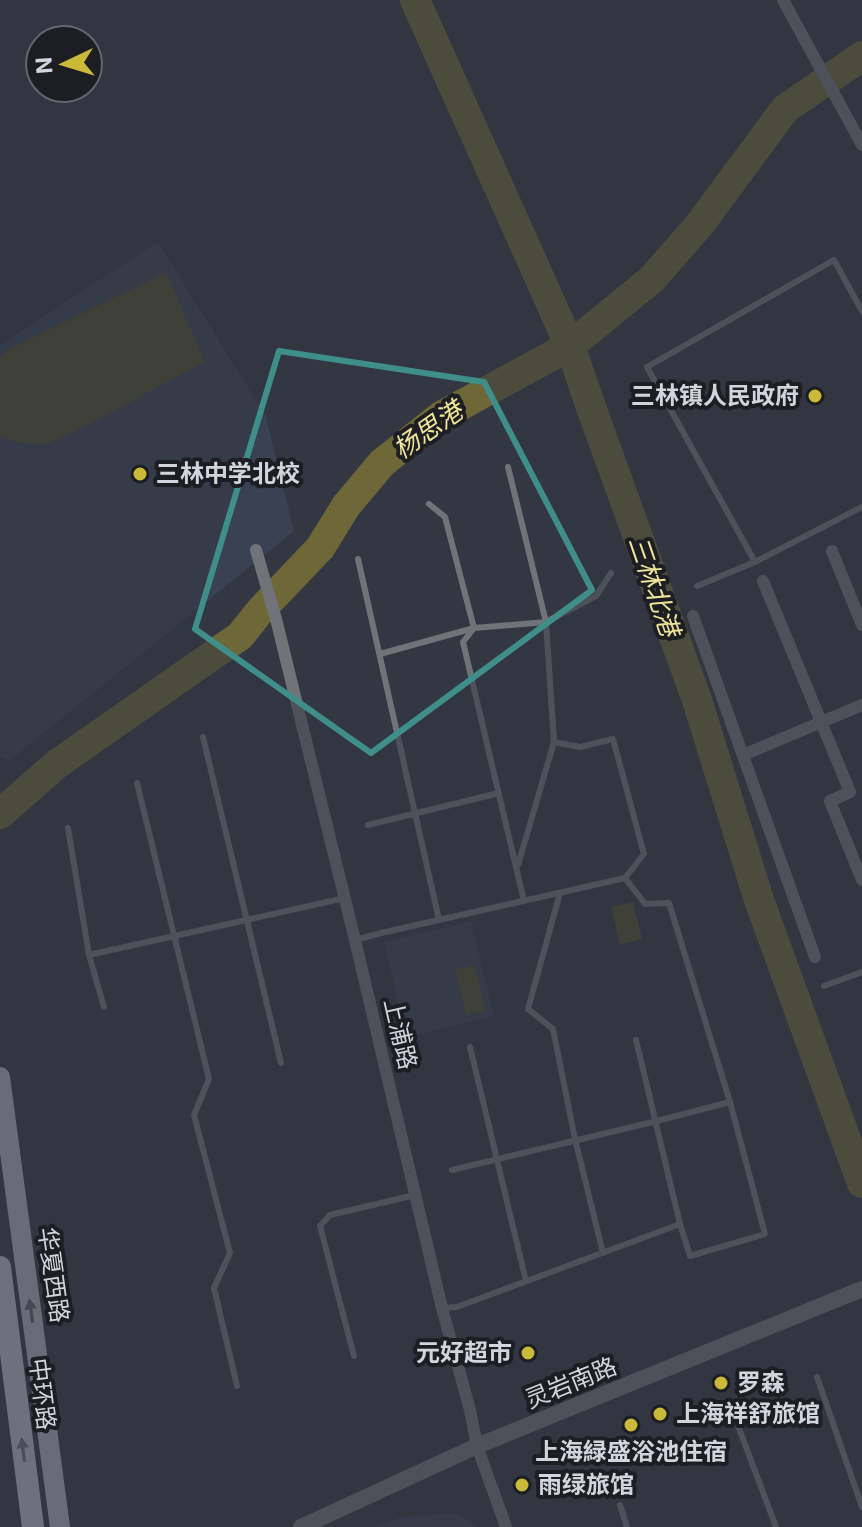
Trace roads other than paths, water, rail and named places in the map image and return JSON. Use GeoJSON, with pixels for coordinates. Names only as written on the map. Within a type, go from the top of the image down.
{"type":"FeatureCollection","features":[{"type":"Feature","properties":{"kind":"highway","name":"中环路"},"geometry":{"type":"LineString","coordinates":[[0,1267],[33,1527]]}},
{"type":"Feature","properties":{"kind":"main road","name":"华夏西路"},"geometry":{"type":"LineString","coordinates":[[0,1077],[60,1527]]}},
{"type":"Feature","properties":{"kind":"street"},"geometry":{"type":"LineString","coordinates":[[783,0],[862,145]]}},
{"type":"Feature","properties":{"kind":"street","name":"上浦路"},"geometry":{"type":"LineString","coordinates":[[256,550],[345,898],[477,1446],[506,1527]]}},
{"type":"Feature","properties":{"kind":"street"},"geometry":{"type":"LineString","coordinates":[[832,551],[858,604],[862,625]]}},
{"type":"Feature","properties":{"kind":"street"},"geometry":{"type":"LineString","coordinates":[[763,581],[850,792],[830,801],[862,880]]}},
{"type":"Feature","properties":{"kind":"street"},"geometry":{"type":"LineString","coordinates":[[693,616],[815,957]]}},
{"type":"Feature","properties":{"kind":"street"},"geometry":{"type":"LineString","coordinates":[[743,755],[862,705]]}},
{"type":"Feature","properties":{"kind":"street","name":"灵岩南路"},"geometry":{"type":"LineString","coordinates":[[301,1527],[477,1446],[862,1289]]}},
{"type":"Feature","properties":{"kind":"lane"},"geometry":{"type":"LineString","coordinates":[[755,562],[647,367],[834,260],[862,311]]}},
{"type":"Feature","properties":{"kind":"lane"},"geometry":{"type":"LineString","coordinates":[[508,467],[546,622],[554,742],[517,868]]}},
{"type":"Feature","properties":{"kind":"lane"},"geometry":{"type":"LineString","coordinates":[[429,504],[445,517],[474,628]]}},
{"type":"Feature","properties":{"kind":"lane"},"geometry":{"type":"LineString","coordinates":[[697,586],[755,562],[862,507]]}},
{"type":"Feature","properties":{"kind":"lane"},"geometry":{"type":"LineString","coordinates":[[358,559],[439,920]]}},
{"type":"Feature","properties":{"kind":"lane"},"geometry":{"type":"LineString","coordinates":[[380,654],[474,628],[546,622],[596,596],[611,573]]}},
{"type":"Feature","properties":{"kind":"lane"},"geometry":{"type":"LineString","coordinates":[[474,628],[463,642],[524,901]]}},
{"type":"Feature","properties":{"kind":"lane"},"geometry":{"type":"LineString","coordinates":[[203,737],[281,1063]]}},
{"type":"Feature","properties":{"kind":"lane"},"geometry":{"type":"LineString","coordinates":[[355,940],[625,878],[644,854],[613,739],[580,747],[554,742]]}},
{"type":"Feature","properties":{"kind":"lane"},"geometry":{"type":"LineString","coordinates":[[137,783],[209,1079],[194,1115],[230,1253],[214,1288],[237,1386]]}},
{"type":"Feature","properties":{"kind":"lane"},"geometry":{"type":"LineString","coordinates":[[368,825],[499,793]]}},
{"type":"Feature","properties":{"kind":"lane"},"geometry":{"type":"LineString","coordinates":[[68,828],[89,955],[104,1007]]}},
{"type":"Feature","properties":{"kind":"lane"},"geometry":{"type":"LineString","coordinates":[[625,878],[645,904],[669,903],[730,1102],[765,1234],[690,1256],[636,1040]]}},
{"type":"Feature","properties":{"kind":"lane"},"geometry":{"type":"LineString","coordinates":[[560,893],[528,1009],[553,1029],[575,1139],[603,1253]]}},
{"type":"Feature","properties":{"kind":"lane"},"geometry":{"type":"LineString","coordinates":[[89,955],[345,898]]}},
{"type":"Feature","properties":{"kind":"lane"},"geometry":{"type":"LineString","coordinates":[[824,986],[862,972]]}},
{"type":"Feature","properties":{"kind":"lane"},"geometry":{"type":"LineString","coordinates":[[470,1047],[526,1281]]}},
{"type":"Feature","properties":{"kind":"lane"},"geometry":{"type":"LineString","coordinates":[[452,1170],[730,1102]]}},
{"type":"Feature","properties":{"kind":"lane"},"geometry":{"type":"LineString","coordinates":[[354,1356],[320,1226],[330,1215],[415,1195]]}},
{"type":"Feature","properties":{"kind":"lane"},"geometry":{"type":"LineString","coordinates":[[442,1308],[457,1307],[680,1224]]}},
{"type":"Feature","properties":{"kind":"lane"},"geometry":{"type":"LineString","coordinates":[[817,1377],[862,1507]]}},
{"type":"Feature","properties":{"kind":"lane"},"geometry":{"type":"LineString","coordinates":[[734,1415],[776,1527]]}},
{"type":"Feature","properties":{"kind":"lane"},"geometry":{"type":"LineString","coordinates":[[620,1505],[627,1527]]}},
{"type":"Feature","properties":{"kind":"waterway","name":"三林北港"},"geometry":{"type":"LineString","coordinates":[[415,0],[570,346],[697,700],[759,900],[862,1183]]}},
{"type":"Feature","properties":{"kind":"waterway","name":"杨思港"},"geometry":{"type":"LineString","coordinates":[[0,814],[57,764],[240,636],[320,548],[346,506],[382,463],[441,416],[570,346],[652,279],[700,224],[785,109],[862,56]]}},
{"type":"Feature","properties":{"kind":"place","name":"三林镇人民政府"},"geometry":{"type":"Point","coordinates":[815,396]}},
{"type":"Feature","properties":{"kind":"place","name":"三林中学北校"},"geometry":{"type":"Point","coordinates":[140,474]}},
{"type":"Feature","properties":{"kind":"place","name":"元好超市"},"geometry":{"type":"Point","coordinates":[528,1353]}},
{"type":"Feature","properties":{"kind":"place","name":"罗森"},"geometry":{"type":"Point","coordinates":[721,1383]}},
{"type":"Feature","properties":{"kind":"place","name":"上海祥舒旅馆"},"geometry":{"type":"Point","coordinates":[660,1414]}},
{"type":"Feature","properties":{"kind":"place","name":"上海緑盛浴池住宿"},"geometry":{"type":"Point","coordinates":[631,1425]}},
{"type":"Feature","properties":{"kind":"place","name":"雨绿旅馆"},"geometry":{"type":"Point","coordinates":[522,1485]}}]}
